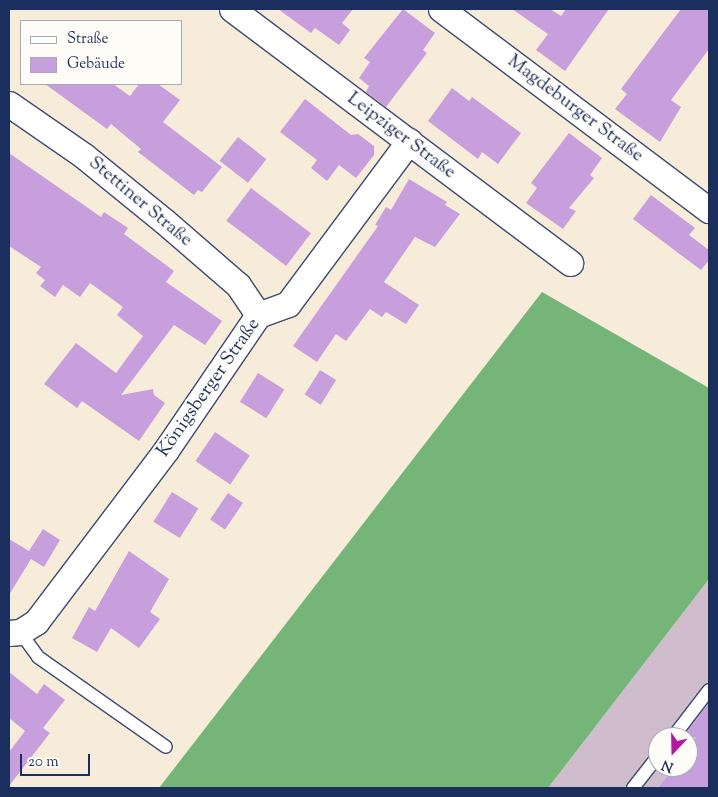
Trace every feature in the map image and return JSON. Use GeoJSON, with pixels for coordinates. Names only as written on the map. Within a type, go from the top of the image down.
{"type":"FeatureCollection","features":[{"type":"Feature","properties":{"kind":"street","name":"Leipziger Straße"},"geometry":{"type":"LineString","coordinates":[[232,9],[570,263]]}},
{"type":"Feature","properties":{"kind":"street","name":"Magdeburger Straße"},"geometry":{"type":"LineString","coordinates":[[440,9],[709,210]]}},
{"type":"Feature","properties":{"kind":"street","name":"Stettiner Straße"},"geometry":{"type":"LineString","coordinates":[[9,104],[84,156],[164,221],[238,285],[258,315]]}},
{"type":"Feature","properties":{"kind":"street","name":"Königsberger Straße"},"geometry":{"type":"LineString","coordinates":[[14,633],[36,622],[166,450],[258,315],[288,304],[409,141]]}},
{"type":"Feature","properties":{"kind":"lane"},"geometry":{"type":"LineString","coordinates":[[14,633],[38,657],[166,747]]}},
{"type":"Feature","properties":{"kind":"lane"},"geometry":{"type":"LineString","coordinates":[[681,727],[709,690]]}},
{"type":"Feature","properties":{"kind":"lane"},"geometry":{"type":"LineString","coordinates":[[633,788],[648,769]]}},
{"type":"Feature","properties":{"kind":"shaded area"},"geometry":{"type":"Polygon","coordinates":[[[709,579],[709,788],[548,788],[709,579]]]}},
{"type":"Feature","properties":{"kind":"green space"},"geometry":{"type":"Polygon","coordinates":[[[542,292],[709,388],[709,579],[548,788],[159,788],[542,292]]]}},
{"type":"Feature","properties":{"kind":"building"},"geometry":{"type":"Polygon","coordinates":[[[278,9],[353,9],[342,23],[350,30],[339,45],[315,28],[311,33],[278,9]]]}},
{"type":"Feature","properties":{"kind":"building"},"geometry":{"type":"Polygon","coordinates":[[[403,9],[435,33],[423,50],[427,53],[386,107],[366,92],[369,86],[359,78],[370,62],[364,58],[403,9]]]}},
{"type":"Feature","properties":{"kind":"building"},"geometry":{"type":"Polygon","coordinates":[[[512,9],[550,9],[561,16],[566,9],[609,9],[565,71],[536,50],[548,34],[512,9]]]}},
{"type":"Feature","properties":{"kind":"building"},"geometry":{"type":"Polygon","coordinates":[[[681,9],[709,9],[709,49],[671,100],[681,107],[660,142],[615,109],[627,94],[621,89],[681,9]]]}},
{"type":"Feature","properties":{"kind":"building"},"geometry":{"type":"Polygon","coordinates":[[[46,85],[114,85],[130,96],[138,85],[159,85],[180,100],[163,122],[222,167],[202,192],[198,190],[194,195],[138,152],[141,149],[111,124],[107,129],[46,85]]]}},
{"type":"Feature","properties":{"kind":"building"},"geometry":{"type":"Polygon","coordinates":[[[452,88],[469,101],[472,97],[521,133],[498,164],[482,152],[478,159],[428,121],[452,88]]]}},
{"type":"Feature","properties":{"kind":"building"},"geometry":{"type":"Polygon","coordinates":[[[305,99],[351,135],[358,134],[374,146],[374,155],[356,178],[339,165],[327,181],[311,168],[317,160],[280,132],[305,99]]]}},
{"type":"Feature","properties":{"kind":"building"},"geometry":{"type":"Polygon","coordinates":[[[569,133],[602,158],[590,175],[594,178],[569,208],[576,211],[563,229],[526,203],[537,188],[531,183],[569,133]]]}},
{"type":"Feature","properties":{"kind":"building"},"geometry":{"type":"Polygon","coordinates":[[[238,137],[266,159],[248,183],[220,161],[238,137]]]}},
{"type":"Feature","properties":{"kind":"building"},"geometry":{"type":"Polygon","coordinates":[[[9,153],[101,217],[104,212],[128,228],[124,234],[174,271],[166,282],[222,321],[205,345],[174,325],[121,395],[153,389],[154,395],[165,403],[139,441],[82,401],[77,408],[44,384],[76,343],[116,373],[143,336],[117,315],[123,307],[90,283],[80,297],[63,285],[55,297],[40,286],[45,280],[36,273],[41,267],[9,246],[9,153]]]}},
{"type":"Feature","properties":{"kind":"building"},"geometry":{"type":"Polygon","coordinates":[[[409,179],[447,202],[445,205],[460,214],[435,247],[415,237],[384,282],[419,305],[406,324],[386,312],[382,317],[370,309],[346,341],[336,334],[317,362],[293,346],[378,226],[375,225],[386,207],[391,210],[409,179]]]}},
{"type":"Feature","properties":{"kind":"building"},"geometry":{"type":"Polygon","coordinates":[[[251,188],[311,233],[286,266],[226,221],[251,188]]]}},
{"type":"Feature","properties":{"kind":"building"},"geometry":{"type":"Polygon","coordinates":[[[651,195],[695,228],[689,235],[709,250],[709,260],[701,270],[633,219],[651,195]]]}},
{"type":"Feature","properties":{"kind":"building"},"geometry":{"type":"Polygon","coordinates":[[[320,370],[336,380],[321,405],[305,395],[320,370]]]}},
{"type":"Feature","properties":{"kind":"building"},"geometry":{"type":"Polygon","coordinates":[[[258,373],[284,389],[266,418],[240,402],[258,373]]]}},
{"type":"Feature","properties":{"kind":"building"},"geometry":{"type":"Polygon","coordinates":[[[215,432],[250,455],[230,485],[195,461],[215,432]]]}},
{"type":"Feature","properties":{"kind":"building"},"geometry":{"type":"Polygon","coordinates":[[[172,492],[198,508],[180,538],[153,522],[172,492]]]}},
{"type":"Feature","properties":{"kind":"building"},"geometry":{"type":"Polygon","coordinates":[[[228,493],[243,503],[225,530],[210,520],[228,493]]]}},
{"type":"Feature","properties":{"kind":"building"},"geometry":{"type":"Polygon","coordinates":[[[43,529],[60,540],[44,567],[31,559],[9,595],[9,539],[29,551],[43,529]]]}},
{"type":"Feature","properties":{"kind":"building"},"geometry":{"type":"Polygon","coordinates":[[[129,551],[169,579],[150,612],[160,619],[139,648],[111,628],[97,652],[72,638],[89,607],[95,611],[129,551]]]}},
{"type":"Feature","properties":{"kind":"building"},"geometry":{"type":"Polygon","coordinates":[[[9,672],[37,694],[44,684],[65,700],[43,728],[50,733],[9,786],[9,752],[25,731],[9,718],[9,672]]]}},
{"type":"Feature","properties":{"kind":"building"},"geometry":{"type":"Polygon","coordinates":[[[709,703],[709,788],[658,788],[667,777],[698,777],[698,727],[691,727],[709,703]]]}}]}
